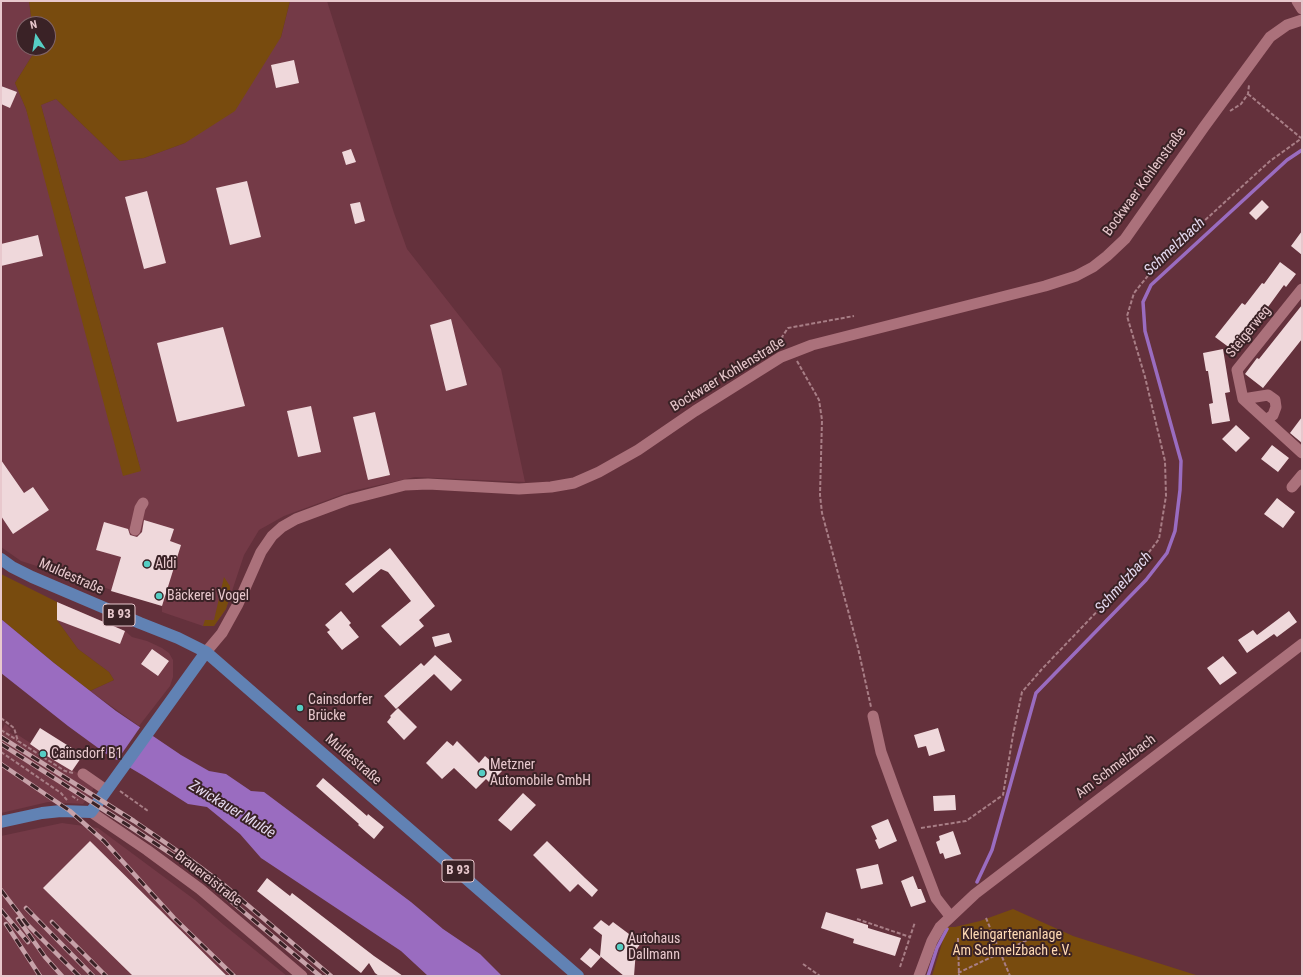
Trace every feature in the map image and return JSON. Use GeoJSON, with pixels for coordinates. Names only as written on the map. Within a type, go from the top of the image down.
{"type":"FeatureCollection","features":[{"type":"Feature","properties":{"kind":"main road","name":"Muldestraße"},"geometry":{"type":"LineString","coordinates":[[1,559],[12,567],[32,577],[140,624],[178,638],[206,652],[578,976]]}},
{"type":"Feature","properties":{"kind":"main road"},"geometry":{"type":"LineString","coordinates":[[1,822],[42,813],[61,811],[79,806],[91,812],[206,652]]}},
{"type":"Feature","properties":{"kind":"street"},"geometry":{"type":"LineString","coordinates":[[1297,1],[1302,9]]}},
{"type":"Feature","properties":{"kind":"street","name":"Bockwaer Kohlenstraße"},"geometry":{"type":"LineString","coordinates":[[206,652],[222,633],[238,604],[261,552],[272,536],[282,527],[296,519],[347,500],[405,485],[428,484],[518,489],[551,488],[574,483],[599,472],[638,450],[695,411],[781,357],[812,345],[1045,286],[1076,276],[1093,267],[1125,239],[1270,37],[1287,25],[1302,20]]}},
{"type":"Feature","properties":{"kind":"street","name":"Steigerweg"},"geometry":{"type":"LineString","coordinates":[[1243,399],[1237,370],[1302,289]]}},
{"type":"Feature","properties":{"kind":"street"},"geometry":{"type":"LineString","coordinates":[[1243,399],[1268,395],[1275,400],[1276,407],[1273,415],[1266,420]]}},
{"type":"Feature","properties":{"kind":"street"},"geometry":{"type":"LineString","coordinates":[[1243,399],[1302,453]]}},
{"type":"Feature","properties":{"kind":"street"},"geometry":{"type":"LineString","coordinates":[[1292,487],[1302,475]]}},
{"type":"Feature","properties":{"kind":"street"},"geometry":{"type":"LineString","coordinates":[[134,530],[140,508],[143,503]]}},
{"type":"Feature","properties":{"kind":"street","name":"Am Schmelzbach"},"geometry":{"type":"LineString","coordinates":[[919,976],[932,940],[940,927],[975,894],[1302,644]]}},
{"type":"Feature","properties":{"kind":"street"},"geometry":{"type":"LineString","coordinates":[[873,716],[881,752],[936,898],[950,916]]}},
{"type":"Feature","properties":{"kind":"street"},"geometry":{"type":"LineString","coordinates":[[80,774],[111,783]]}},
{"type":"Feature","properties":{"kind":"street","name":"Brauereistraße"},"geometry":{"type":"LineString","coordinates":[[91,812],[147,850],[200,889],[302,976]]}},
{"type":"Feature","properties":{"kind":"path"},"geometry":{"type":"LineString","coordinates":[[910,830],[966,821],[1003,794],[1012,735],[1022,692],[1131,576],[1159,539],[1166,496],[1165,461],[1145,377],[1127,316],[1134,293],[1159,262],[1270,161],[1302,138],[1248,94]]}},
{"type":"Feature","properties":{"kind":"path"},"geometry":{"type":"LineString","coordinates":[[854,316],[788,328],[782,337],[783,343],[794,352],[799,365],[819,400],[822,420],[820,494],[822,513],[858,648],[873,716]]}},
{"type":"Feature","properties":{"kind":"path"},"geometry":{"type":"LineString","coordinates":[[1,718],[14,728],[18,741]]}},
{"type":"Feature","properties":{"kind":"path"},"geometry":{"type":"LineString","coordinates":[[1,730],[65,770],[80,774]]}},
{"type":"Feature","properties":{"kind":"path"},"geometry":{"type":"LineString","coordinates":[[1,752],[79,806]]}},
{"type":"Feature","properties":{"kind":"path"},"geometry":{"type":"LineString","coordinates":[[111,783],[148,811]]}},
{"type":"Feature","properties":{"kind":"path"},"geometry":{"type":"LineString","coordinates":[[72,796],[79,806]]}},
{"type":"Feature","properties":{"kind":"path"},"geometry":{"type":"LineString","coordinates":[[986,918],[1010,976]]}},
{"type":"Feature","properties":{"kind":"path"},"geometry":{"type":"LineString","coordinates":[[857,919],[910,937]]}},
{"type":"Feature","properties":{"kind":"path"},"geometry":{"type":"LineString","coordinates":[[900,967],[915,922]]}},
{"type":"Feature","properties":{"kind":"path"},"geometry":{"type":"LineString","coordinates":[[958,938],[958,975],[1042,932]]}},
{"type":"Feature","properties":{"kind":"path"},"geometry":{"type":"LineString","coordinates":[[802,964],[820,976]]}},
{"type":"Feature","properties":{"kind":"shaded area"},"geometry":{"type":"Polygon","coordinates":[[[1,1],[29,1],[31,16],[16,16],[16,56],[32,56],[15,83],[26,109],[141,471],[41,105],[56,99],[120,161],[144,158],[185,143],[281,37],[290,1],[327,1],[394,213],[407,249],[501,369],[525,482],[415,477],[352,491],[284,516],[259,530],[244,555],[226,609],[214,626],[203,626],[162,612],[162,606],[21,561],[1,547],[1,1]]]}},
{"type":"Feature","properties":{"kind":"shaded area"},"geometry":{"type":"Polygon","coordinates":[[[57,602],[125,631],[132,637],[147,641],[169,653],[173,660],[173,677],[170,686],[139,726],[90,691],[114,680],[109,672],[78,649],[57,620],[57,602]]]}},
{"type":"Feature","properties":{"kind":"shaded area"},"geometry":{"type":"Polygon","coordinates":[[[5,724],[11,729],[9,732],[15,736],[18,735],[96,785],[83,804],[48,802],[1,813],[1,727],[3,728],[5,724]]]}},
{"type":"Feature","properties":{"kind":"shaded area"},"geometry":{"type":"Polygon","coordinates":[[[62,823],[98,828],[195,900],[287,976],[1,976],[1,836],[62,823]]]}},
{"type":"Feature","properties":{"kind":"green space"},"geometry":{"type":"Polygon","coordinates":[[[29,1],[290,1],[281,37],[235,111],[185,143],[144,158],[120,161],[56,99],[41,105],[141,471],[123,476],[26,109],[15,83],[32,56],[56,56],[56,16],[31,16],[29,1]]]}},
{"type":"Feature","properties":{"kind":"green space"},"geometry":{"type":"Polygon","coordinates":[[[1,574],[57,602],[57,620],[78,649],[109,672],[114,680],[90,691],[1,619],[1,574]]]}},
{"type":"Feature","properties":{"kind":"green space"},"geometry":{"type":"Polygon","coordinates":[[[224,577],[230,586],[230,596],[226,609],[214,626],[203,626],[205,620],[214,620],[224,577]]]}},
{"type":"Feature","properties":{"kind":"green space","name":"Kleingartenanlage Am Schmelzbach e.V."},"geometry":{"type":"Polygon","coordinates":[[[1013,909],[1073,936],[1199,976],[932,976],[947,927],[955,927],[980,921],[1013,909]]]}},
{"type":"Feature","properties":{"kind":"water","name":"Zwickauer Mulde"},"geometry":{"type":"Polygon","coordinates":[[[1,619],[54,663],[116,711],[181,755],[209,771],[226,774],[251,791],[264,792],[411,902],[443,929],[480,954],[502,976],[428,976],[401,951],[261,858],[240,834],[207,807],[188,804],[105,753],[1,673],[1,619]]]}},
{"type":"Feature","properties":{"kind":"pier"},"geometry":{"type":"Polygon","coordinates":[[[141,726],[153,734],[128,769],[116,762],[141,726]]]}},
{"type":"Feature","properties":{"kind":"building"},"geometry":{"type":"Polygon","coordinates":[[[294,60],[299,83],[276,88],[271,65],[294,60]]]}},
{"type":"Feature","properties":{"kind":"building"},"geometry":{"type":"Polygon","coordinates":[[[1,86],[17,92],[10,108],[1,104],[1,86]]]}},
{"type":"Feature","properties":{"kind":"building"},"geometry":{"type":"Polygon","coordinates":[[[351,149],[356,162],[346,165],[342,152],[351,149]]]}},
{"type":"Feature","properties":{"kind":"building"},"geometry":{"type":"Polygon","coordinates":[[[247,181],[261,237],[230,245],[216,188],[247,181]]]}},
{"type":"Feature","properties":{"kind":"building"},"geometry":{"type":"Polygon","coordinates":[[[147,191],[166,263],[144,269],[125,197],[147,191]]]}},
{"type":"Feature","properties":{"kind":"building"},"geometry":{"type":"Polygon","coordinates":[[[1262,200],[1269,207],[1256,220],[1249,213],[1262,200]]]}},
{"type":"Feature","properties":{"kind":"building"},"geometry":{"type":"Polygon","coordinates":[[[360,202],[365,221],[355,224],[350,204],[360,202]]]}},
{"type":"Feature","properties":{"kind":"building"},"geometry":{"type":"Polygon","coordinates":[[[1302,231],[1302,255],[1291,246],[1302,231]]]}},
{"type":"Feature","properties":{"kind":"building"},"geometry":{"type":"Polygon","coordinates":[[[38,235],[43,256],[1,266],[1,244],[38,235]]]}},
{"type":"Feature","properties":{"kind":"building"},"geometry":{"type":"Polygon","coordinates":[[[1280,262],[1296,274],[1286,287],[1284,285],[1268,307],[1266,306],[1234,351],[1215,337],[1242,303],[1245,305],[1262,283],[1264,284],[1280,262]]]}},
{"type":"Feature","properties":{"kind":"building"},"geometry":{"type":"Polygon","coordinates":[[[1302,305],[1302,339],[1263,388],[1245,374],[1257,358],[1259,359],[1302,305]]]}},
{"type":"Feature","properties":{"kind":"building"},"geometry":{"type":"Polygon","coordinates":[[[451,319],[467,385],[446,391],[430,325],[451,319]]]}},
{"type":"Feature","properties":{"kind":"building"},"geometry":{"type":"Polygon","coordinates":[[[223,327],[245,406],[177,422],[157,343],[223,327]]]}},
{"type":"Feature","properties":{"kind":"building"},"geometry":{"type":"Polygon","coordinates":[[[1223,349],[1230,392],[1225,393],[1230,421],[1212,424],[1209,404],[1213,403],[1208,371],[1206,371],[1203,353],[1223,349]]]}},
{"type":"Feature","properties":{"kind":"building"},"geometry":{"type":"Polygon","coordinates":[[[311,406],[321,452],[298,457],[287,411],[311,406]]]}},
{"type":"Feature","properties":{"kind":"building"},"geometry":{"type":"Polygon","coordinates":[[[375,412],[390,475],[368,480],[353,417],[375,412]]]}},
{"type":"Feature","properties":{"kind":"building"},"geometry":{"type":"Polygon","coordinates":[[[1302,417],[1302,443],[1290,433],[1302,417]]]}},
{"type":"Feature","properties":{"kind":"building"},"geometry":{"type":"Polygon","coordinates":[[[1236,425],[1250,438],[1236,452],[1222,439],[1236,425]]]}},
{"type":"Feature","properties":{"kind":"building"},"geometry":{"type":"Polygon","coordinates":[[[1272,445],[1289,458],[1278,472],[1261,459],[1272,445]]]}},
{"type":"Feature","properties":{"kind":"building"},"geometry":{"type":"Polygon","coordinates":[[[1,460],[24,493],[33,487],[49,510],[13,534],[1,516],[1,460]]]}},
{"type":"Feature","properties":{"kind":"building"},"geometry":{"type":"Polygon","coordinates":[[[1277,498],[1295,512],[1283,528],[1264,514],[1277,498]]]}},
{"type":"Feature","properties":{"kind":"building","name":"Aldi"},"geometry":{"type":"Polygon","coordinates":[[[144,520],[174,529],[170,541],[181,545],[162,606],[111,591],[121,557],[96,550],[104,522],[128,529],[130,535],[137,537],[142,532],[144,520]]]}},
{"type":"Feature","properties":{"kind":"building"},"geometry":{"type":"Polygon","coordinates":[[[390,548],[435,606],[419,620],[424,626],[400,646],[381,626],[411,601],[388,572],[381,569],[353,593],[345,584],[390,548]]]}},
{"type":"Feature","properties":{"kind":"building"},"geometry":{"type":"Polygon","coordinates":[[[57,602],[125,631],[120,644],[57,620],[57,602]]]}},
{"type":"Feature","properties":{"kind":"building"},"geometry":{"type":"Polygon","coordinates":[[[341,611],[351,623],[349,625],[359,637],[342,650],[327,632],[330,630],[325,625],[341,611]]]}},
{"type":"Feature","properties":{"kind":"building"},"geometry":{"type":"Polygon","coordinates":[[[1289,611],[1297,622],[1277,637],[1274,634],[1247,653],[1238,640],[1253,630],[1257,635],[1289,611]]]}},
{"type":"Feature","properties":{"kind":"building"},"geometry":{"type":"Polygon","coordinates":[[[449,633],[452,642],[435,647],[432,637],[449,633]]]}},
{"type":"Feature","properties":{"kind":"building"},"geometry":{"type":"Polygon","coordinates":[[[152,649],[169,661],[158,676],[141,664],[152,649]]]}},
{"type":"Feature","properties":{"kind":"building"},"geometry":{"type":"Polygon","coordinates":[[[435,655],[462,680],[451,691],[434,674],[396,709],[384,696],[421,663],[424,666],[435,655]]]}},
{"type":"Feature","properties":{"kind":"building"},"geometry":{"type":"Polygon","coordinates":[[[1223,656],[1237,673],[1220,685],[1207,668],[1223,656]]]}},
{"type":"Feature","properties":{"kind":"building"},"geometry":{"type":"Polygon","coordinates":[[[398,708],[417,727],[404,740],[387,722],[391,717],[390,716],[398,708]]]}},
{"type":"Feature","properties":{"kind":"building"},"geometry":{"type":"Polygon","coordinates":[[[40,728],[83,755],[72,771],[39,753],[40,751],[30,744],[40,728]]]}},
{"type":"Feature","properties":{"kind":"building"},"geometry":{"type":"Polygon","coordinates":[[[938,728],[945,751],[929,756],[926,746],[918,748],[914,735],[938,728]]]}},
{"type":"Feature","properties":{"kind":"building"},"geometry":{"type":"Polygon","coordinates":[[[447,741],[453,746],[457,741],[479,763],[485,756],[502,771],[490,783],[486,779],[476,789],[454,768],[442,779],[426,763],[447,741]]]}},
{"type":"Feature","properties":{"kind":"building"},"geometry":{"type":"Polygon","coordinates":[[[323,778],[367,816],[368,814],[384,827],[374,839],[316,786],[323,778]]]}},
{"type":"Feature","properties":{"kind":"building"},"geometry":{"type":"Polygon","coordinates":[[[523,793],[536,805],[511,831],[498,820],[523,793]]]}},
{"type":"Feature","properties":{"kind":"building"},"geometry":{"type":"Polygon","coordinates":[[[955,795],[956,810],[934,811],[933,796],[955,795]]]}},
{"type":"Feature","properties":{"kind":"building"},"geometry":{"type":"Polygon","coordinates":[[[888,819],[897,841],[879,849],[875,840],[877,839],[871,826],[888,819]]]}},
{"type":"Feature","properties":{"kind":"building"},"geometry":{"type":"Polygon","coordinates":[[[953,831],[961,854],[945,859],[943,853],[940,854],[936,842],[940,840],[939,836],[953,831]]]}},
{"type":"Feature","properties":{"kind":"building"},"geometry":{"type":"Polygon","coordinates":[[[90,841],[227,976],[133,976],[43,888],[90,841]]]}},
{"type":"Feature","properties":{"kind":"building"},"geometry":{"type":"Polygon","coordinates":[[[547,841],[598,890],[592,897],[578,884],[570,892],[533,855],[547,841]]]}},
{"type":"Feature","properties":{"kind":"building"},"geometry":{"type":"Polygon","coordinates":[[[878,864],[883,884],[861,889],[856,869],[878,864]]]}},
{"type":"Feature","properties":{"kind":"building"},"geometry":{"type":"Polygon","coordinates":[[[913,876],[918,889],[921,889],[926,902],[911,907],[901,881],[913,876]]]}},
{"type":"Feature","properties":{"kind":"building"},"geometry":{"type":"Polygon","coordinates":[[[267,878],[290,896],[292,893],[374,956],[403,976],[379,976],[375,973],[369,963],[361,973],[257,891],[267,878]]]}},
{"type":"Feature","properties":{"kind":"building"},"geometry":{"type":"Polygon","coordinates":[[[826,912],[868,925],[868,928],[901,938],[895,956],[853,943],[854,939],[821,928],[826,912]]]}},
{"type":"Feature","properties":{"kind":"building","name":"Autohaus Dallmann"},"geometry":{"type":"Polygon","coordinates":[[[601,920],[609,926],[613,922],[641,943],[636,950],[634,976],[624,976],[600,956],[602,935],[593,928],[601,920]]]}},
{"type":"Feature","properties":{"kind":"building"},"geometry":{"type":"Polygon","coordinates":[[[590,948],[601,957],[591,968],[580,959],[590,948]]]}},
{"type":"Feature","properties":{"kind":"waterway","name":"Schmelzbach"},"geometry":{"type":"LineString","coordinates":[[977,882],[992,850],[1036,693],[1146,580],[1167,553],[1175,531],[1180,490],[1181,461],[1145,331],[1143,302],[1151,285],[1287,160],[1302,150]]}},
{"type":"Feature","properties":{"kind":"waterway","name":"Schmelzbach"},"geometry":{"type":"LineString","coordinates":[[928,976],[937,948],[947,929]]}},
{"type":"Feature","properties":{"kind":"railway"},"geometry":{"type":"LineString","coordinates":[[1,737],[134,821],[192,861],[224,885],[331,976]]}},
{"type":"Feature","properties":{"kind":"railway"},"geometry":{"type":"LineString","coordinates":[[1,744],[188,865],[320,976]]}},
{"type":"Feature","properties":{"kind":"railway"},"geometry":{"type":"LineString","coordinates":[[1,764],[70,811],[104,841],[174,918],[234,976]]}},
{"type":"Feature","properties":{"kind":"railway"},"geometry":{"type":"LineString","coordinates":[[1,890],[27,924],[79,976]]}},
{"type":"Feature","properties":{"kind":"railway"},"geometry":{"type":"LineString","coordinates":[[26,908],[93,976]]}},
{"type":"Feature","properties":{"kind":"railway"},"geometry":{"type":"LineString","coordinates":[[1,910],[28,942]]}},
{"type":"Feature","properties":{"kind":"railway"},"geometry":{"type":"LineString","coordinates":[[18,919],[45,957],[62,976]]}},
{"type":"Feature","properties":{"kind":"railway"},"geometry":{"type":"LineString","coordinates":[[52,922],[106,976]]}},
{"type":"Feature","properties":{"kind":"railway"},"geometry":{"type":"LineString","coordinates":[[6,924],[40,976]]}},
{"type":"Feature","properties":{"kind":"place","name":"Aldi"},"geometry":{"type":"Point","coordinates":[147,564]}},
{"type":"Feature","properties":{"kind":"place","name":"Bäckerei Vogel"},"geometry":{"type":"Point","coordinates":[159,596]}},
{"type":"Feature","properties":{"kind":"place","name":"Cainsdorfer Brücke"},"geometry":{"type":"Point","coordinates":[300,708]}},
{"type":"Feature","properties":{"kind":"place","name":"Cainsdorf B1"},"geometry":{"type":"Point","coordinates":[43,754]}},
{"type":"Feature","properties":{"kind":"place","name":"Metzner Automobile GmbH"},"geometry":{"type":"Point","coordinates":[482,773]}},
{"type":"Feature","properties":{"kind":"place","name":"Autohaus Dallmann"},"geometry":{"type":"Point","coordinates":[620,947]}}]}
